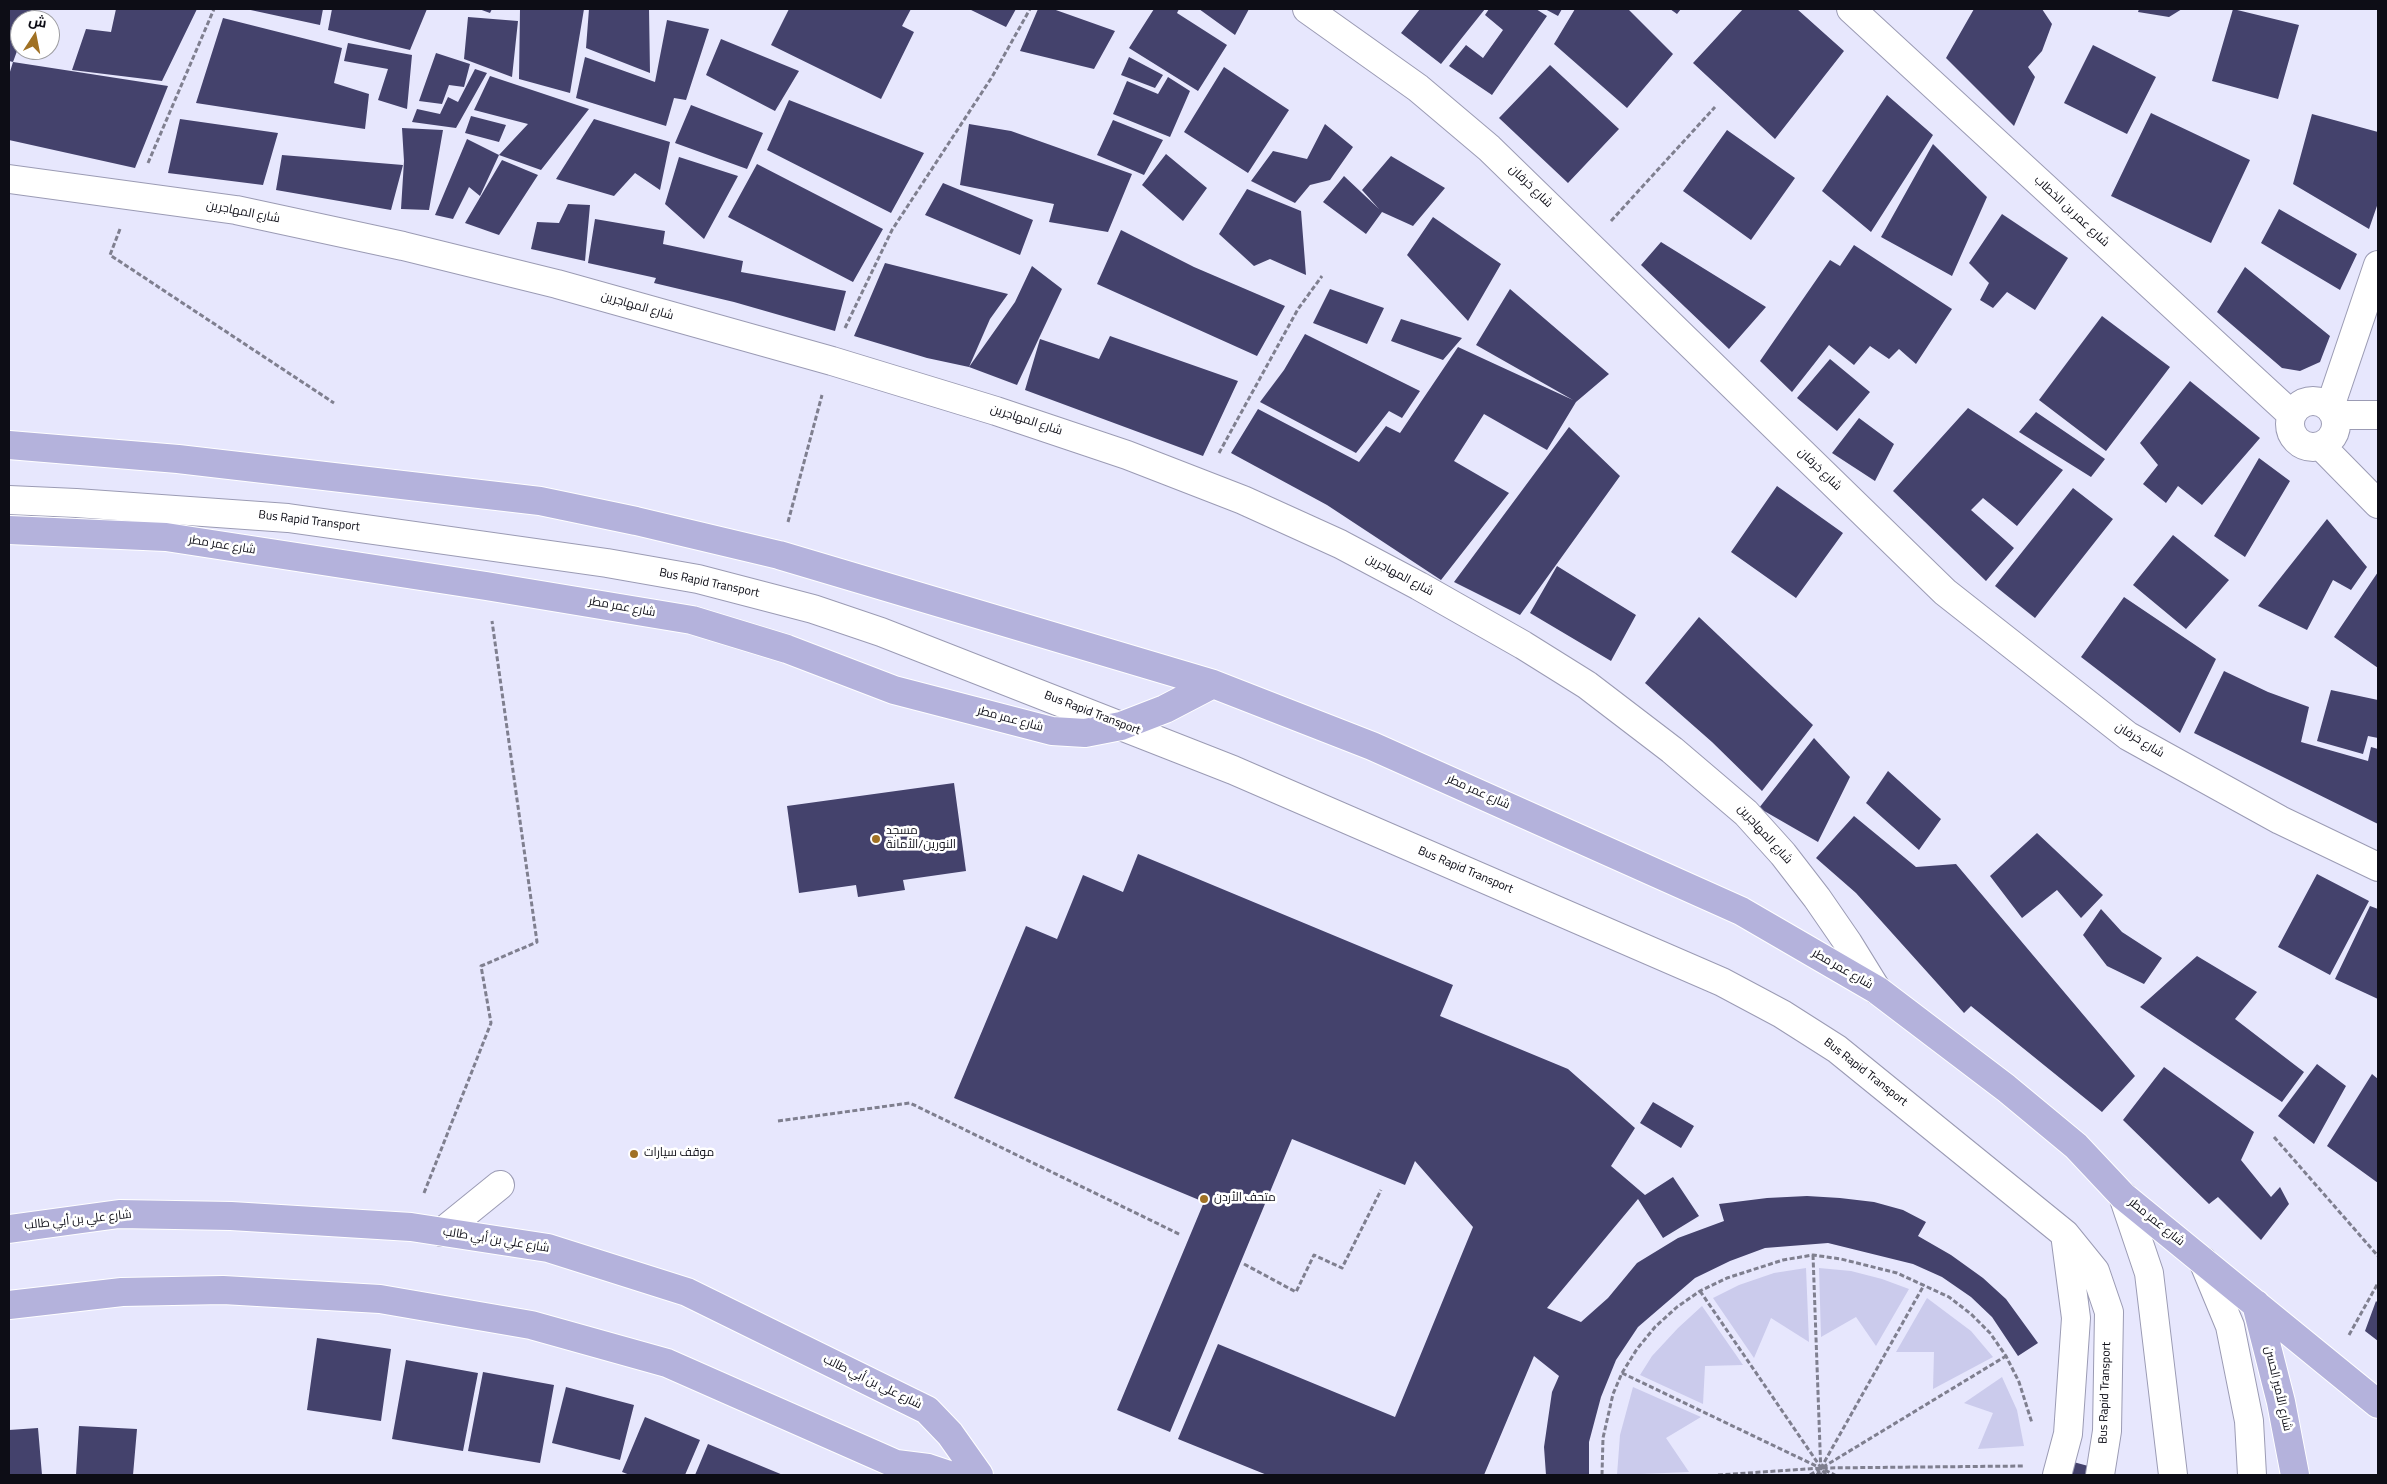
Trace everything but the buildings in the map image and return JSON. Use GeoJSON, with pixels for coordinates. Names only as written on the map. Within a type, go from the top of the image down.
{"type":"FeatureCollection","features":[{"type":"Feature","properties":{"kind":"main road","name":"شارع عمر مطر"},"geometry":{"type":"LineString","coordinates":[[9,445],[178,459],[540,501],[779,555],[1213,684],[1372,746],[1741,911],[1877,990],[2006,1088],[2076,1146],[2123,1196],[2378,1404]]}},
{"type":"Feature","properties":{"kind":"main road","name":"شارع عمر مطر"},"geometry":{"type":"LineString","coordinates":[[9,530],[166,537],[692,620],[786,649],[894,690],[1052,731],[1085,733],[1120,726],[1165,709],[1213,684]]}},
{"type":"Feature","properties":{"kind":"main road","name":"شارع علي بن أبي طالب"},"geometry":{"type":"LineString","coordinates":[[9,1229],[119,1214],[231,1216],[411,1227],[548,1248],[687,1292],[927,1410],[950,1434],[979,1475]]}},
{"type":"Feature","properties":{"kind":"main road"},"geometry":{"type":"LineString","coordinates":[[9,1305],[122,1292],[223,1290],[380,1299],[531,1325],[667,1363],[896,1464],[928,1468],[949,1475]]}},
{"type":"Feature","properties":{"kind":"main road","name":"شارع الأمير الحسن"},"geometry":{"type":"LineString","coordinates":[[2256,1304],[2281,1402],[2295,1475]]}},
{"type":"Feature","properties":{"kind":"street","name":"شارع خرفان"},"geometry":{"type":"LineString","coordinates":[[1307,9],[1418,88],[1489,148],[1944,592],[2120,730],[2280,820],[2378,867]]}},
{"type":"Feature","properties":{"kind":"street","name":"شارع عمر بن الخطاب"},"geometry":{"type":"LineString","coordinates":[[1852,9],[2291,414]]}},
{"type":"Feature","properties":{"kind":"street","name":"شارع المهاجرين"},"geometry":{"type":"LineString","coordinates":[[9,179],[236,210],[403,246],[557,284],[832,361],[1005,414],[1127,455],[1243,500],[1340,544],[1524,645],[1587,685],[1672,750],[1746,813],[1783,854],[1817,898],[1877,990]]}},
{"type":"Feature","properties":{"kind":"street"},"geometry":{"type":"LineString","coordinates":[[2378,265],[2333,411],[2337,424],[2335,433],[2329,441],[2321,446],[2310,447],[2301,443],[2293,436],[2290,426],[2291,414],[2297,407],[2305,402],[2314,400],[2333,411],[2378,415]]}},
{"type":"Feature","properties":{"kind":"street"},"geometry":{"type":"LineString","coordinates":[[2321,446],[2378,504]]}},
{"type":"Feature","properties":{"kind":"street","name":"Bus Rapid Transport"},"geometry":{"type":"LineString","coordinates":[[9,500],[76,502],[288,518],[607,563],[698,579],[813,609],[881,632],[1233,770],[1722,982],[1782,1014],[1837,1049],[2065,1234],[2095,1271],[2109,1312],[2107,1431],[2100,1475]]}},
{"type":"Feature","properties":{"kind":"street"},"geometry":{"type":"LineString","coordinates":[[442,1232],[500,1185]]}},
{"type":"Feature","properties":{"kind":"street"},"geometry":{"type":"LineString","coordinates":[[2123,1196],[2149,1273],[2172,1475]]}},
{"type":"Feature","properties":{"kind":"street"},"geometry":{"type":"LineString","coordinates":[[2058,1475],[2068,1434],[2076,1318],[2065,1234]]}},
{"type":"Feature","properties":{"kind":"street"},"geometry":{"type":"LineString","coordinates":[[2203,1262],[2230,1326],[2248,1420],[2252,1475]]}},
{"type":"Feature","properties":{"kind":"path"},"geometry":{"type":"LineString","coordinates":[[214,9],[110,255],[334,403]]}},
{"type":"Feature","properties":{"kind":"path"},"geometry":{"type":"LineString","coordinates":[[779,555],[832,361],[849,317],[892,230],[992,77],[1030,9]]}},
{"type":"Feature","properties":{"kind":"path"},"geometry":{"type":"LineString","coordinates":[[1589,245],[1715,107]]}},
{"type":"Feature","properties":{"kind":"path"},"geometry":{"type":"LineString","coordinates":[[1202,485],[1298,309],[1322,276]]}},
{"type":"Feature","properties":{"kind":"path"},"geometry":{"type":"LineString","coordinates":[[411,1227],[491,1023],[481,966],[537,942],[486,586]]}},
{"type":"Feature","properties":{"kind":"path"},"geometry":{"type":"LineString","coordinates":[[778,1121],[910,1103],[1181,1235]]}},
{"type":"Feature","properties":{"kind":"path"},"geometry":{"type":"LineString","coordinates":[[2274,1137],[2378,1256]]}},
{"type":"Feature","properties":{"kind":"path"},"geometry":{"type":"LineString","coordinates":[[1244,1264],[1296,1292],[1314,1255],[1342,1268],[1381,1190]]}},
{"type":"Feature","properties":{"kind":"path"},"geometry":{"type":"LineString","coordinates":[[1813,1255],[1821,1475]]}},
{"type":"Feature","properties":{"kind":"path"},"geometry":{"type":"LineString","coordinates":[[1602,1475],[1603,1438],[1607,1416],[1622,1373],[1637,1349],[1655,1327],[1677,1307],[1700,1291],[1755,1268],[1783,1260],[1813,1255],[1870,1265],[1897,1273],[1949,1297],[1971,1314],[1990,1334],[2006,1356],[2026,1400],[2033,1428]]}},
{"type":"Feature","properties":{"kind":"path"},"geometry":{"type":"LineString","coordinates":[[2332,1366],[2378,1283]]}},
{"type":"Feature","properties":{"kind":"path"},"geometry":{"type":"LineString","coordinates":[[1817,1475],[1924,1285]]}},
{"type":"Feature","properties":{"kind":"path"},"geometry":{"type":"LineString","coordinates":[[1700,1291],[1826,1475]]}},
{"type":"Feature","properties":{"kind":"path"},"geometry":{"type":"LineString","coordinates":[[1810,1475],[2006,1356]]}},
{"type":"Feature","properties":{"kind":"path"},"geometry":{"type":"LineString","coordinates":[[1622,1373],[1835,1475]]}},
{"type":"Feature","properties":{"kind":"path"},"geometry":{"type":"LineString","coordinates":[[1718,1475],[1820,1468],[2027,1466]]}},
{"type":"Feature","properties":{"kind":"shaded area"},"geometry":{"type":"Polygon","coordinates":[[[1806,1268],[1809,1342],[1771,1318],[1754,1358],[1713,1298],[1739,1285],[1774,1273],[1806,1268]]]}},
{"type":"Feature","properties":{"kind":"shaded area"},"geometry":{"type":"Polygon","coordinates":[[[1819,1268],[1851,1271],[1882,1279],[1909,1289],[1876,1346],[1856,1317],[1821,1337],[1819,1268]]]}},
{"type":"Feature","properties":{"kind":"shaded area"},"geometry":{"type":"Polygon","coordinates":[[[1927,1298],[1971,1331],[1993,1357],[1933,1389],[1934,1352],[1896,1352],[1927,1298]]]}},
{"type":"Feature","properties":{"kind":"shaded area"},"geometry":{"type":"Polygon","coordinates":[[[1702,1306],[1743,1365],[1705,1366],[1703,1404],[1640,1375],[1652,1356],[1702,1306]]]}},
{"type":"Feature","properties":{"kind":"shaded area"},"geometry":{"type":"Polygon","coordinates":[[[2002,1377],[2017,1410],[2024,1446],[1978,1449],[1993,1413],[1964,1403],[2002,1377]]]}},
{"type":"Feature","properties":{"kind":"shaded area"},"geometry":{"type":"Polygon","coordinates":[[[1633,1387],[1701,1417],[1666,1438],[1689,1472],[1617,1475],[1620,1435],[1633,1387]]]}},
{"type":"Feature","properties":{"kind":"place","name":"مسجد النورين/الأمانة"},"geometry":{"type":"Point","coordinates":[876,839]}},
{"type":"Feature","properties":{"kind":"place","name":"موقف سيارات"},"geometry":{"type":"Point","coordinates":[634,1154]}},
{"type":"Feature","properties":{"kind":"place","name":"متحف الأردن"},"geometry":{"type":"Point","coordinates":[1204,1199]}}]}
